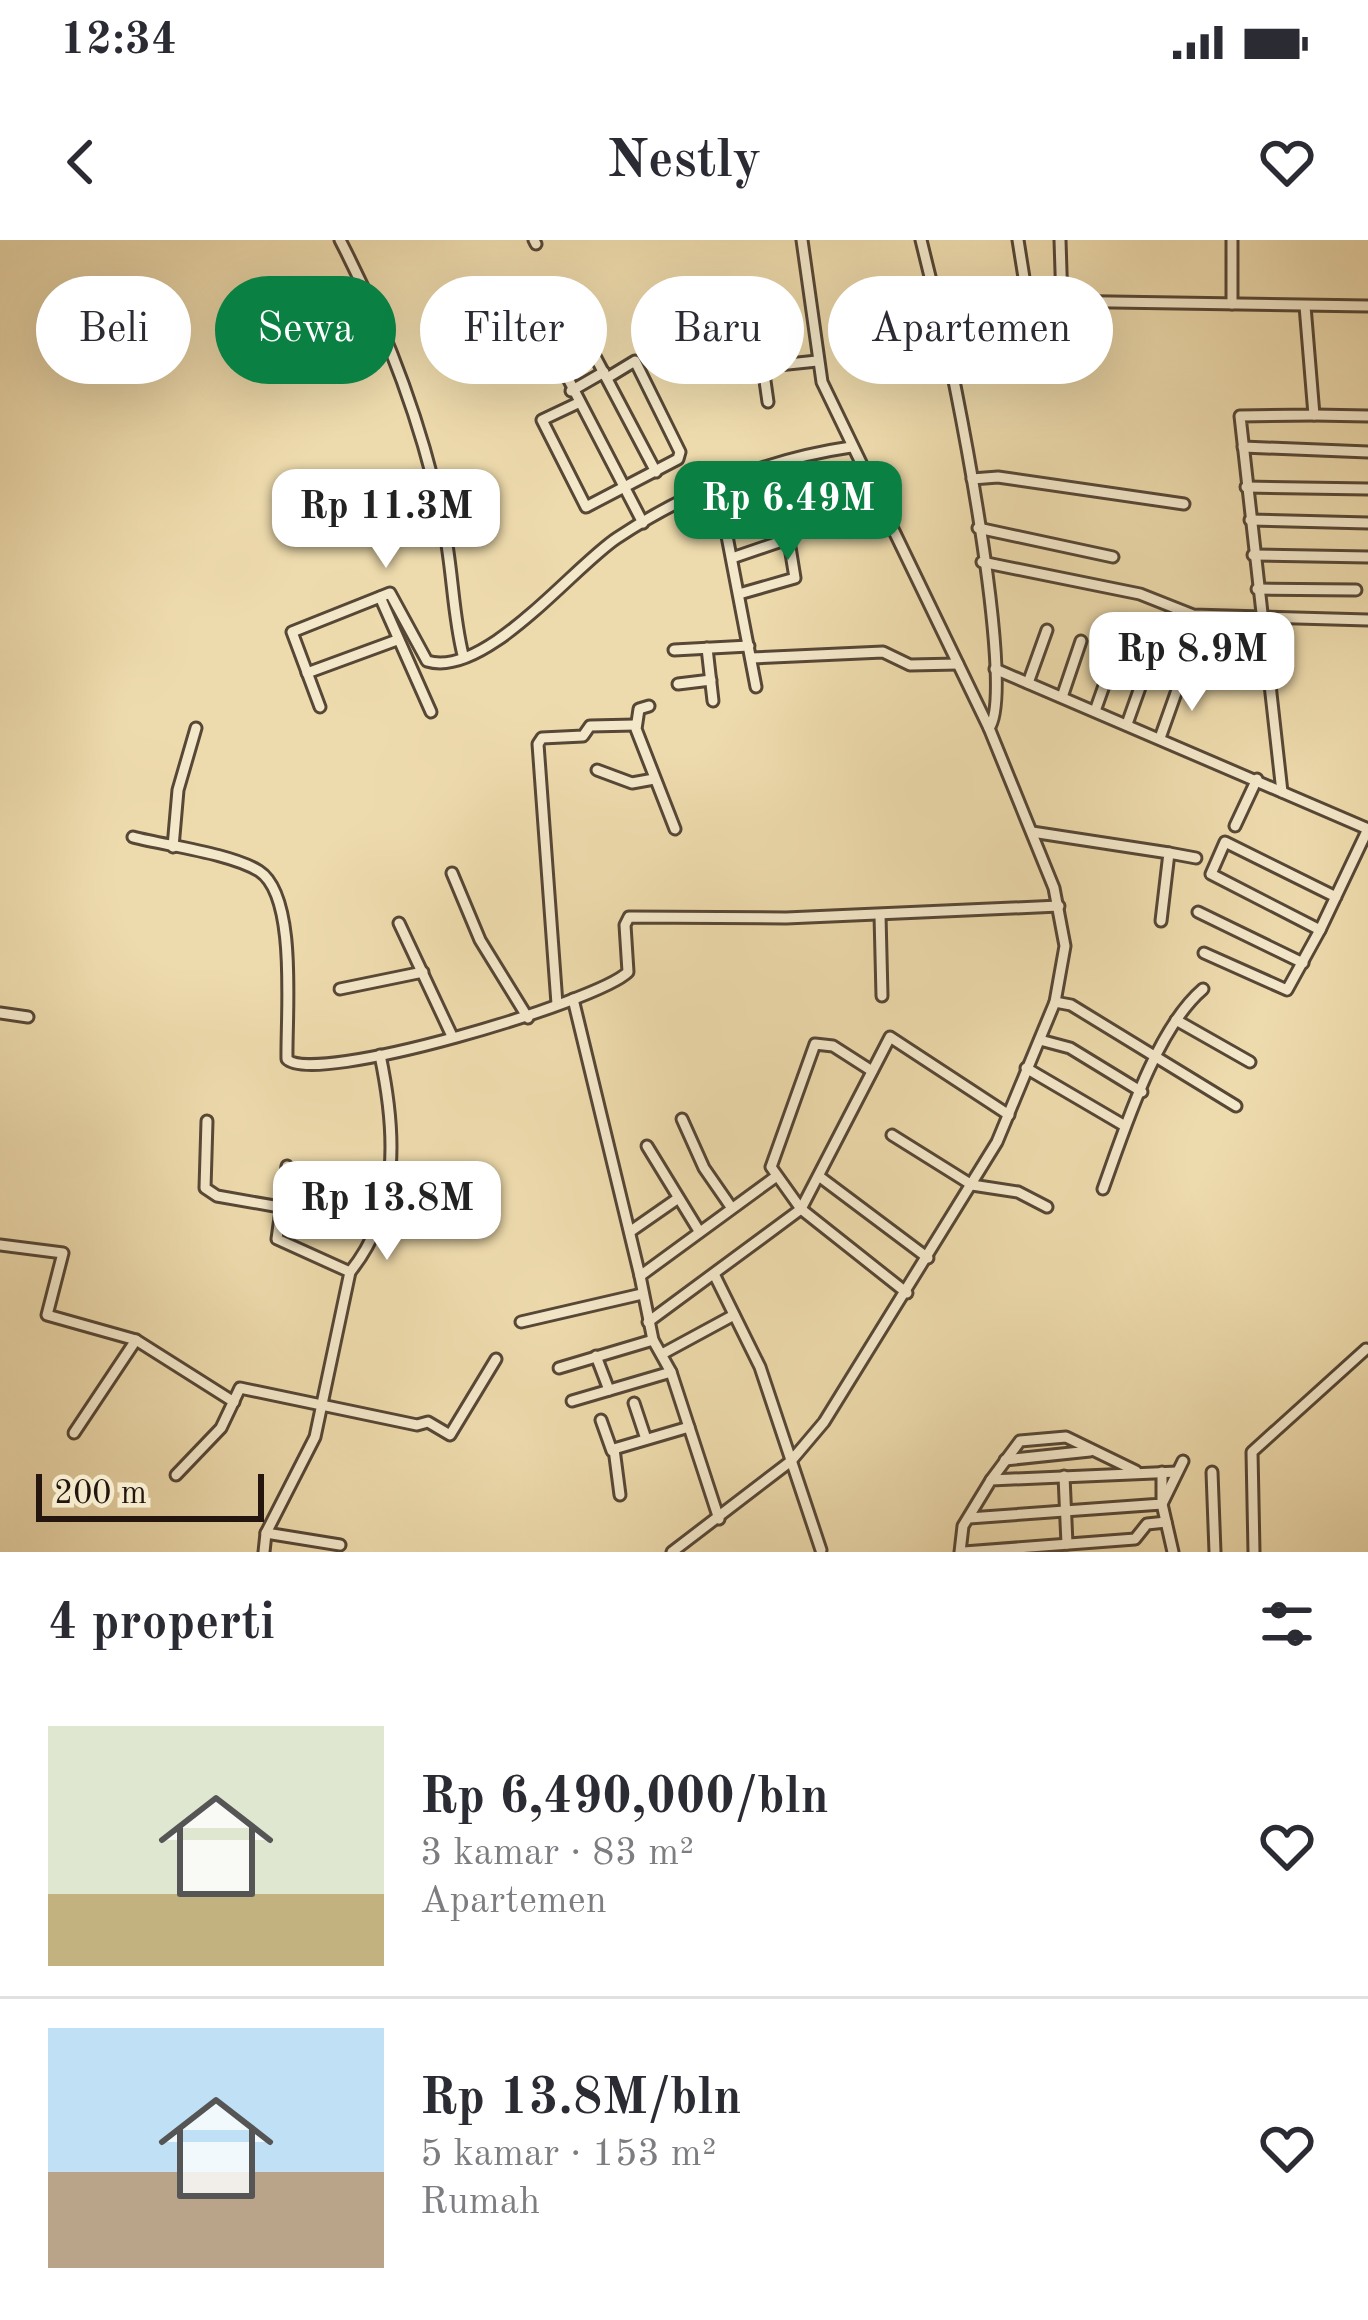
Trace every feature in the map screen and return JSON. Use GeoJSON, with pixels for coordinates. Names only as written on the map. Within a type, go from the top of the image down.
{"type":"FeatureCollection","features":[{"type":"Feature","properties":{"kind":"street"},"geometry":{"type":"LineString","coordinates":[[340,240],[385,334],[425,452],[448,549],[463,655]]}},
{"type":"Feature","properties":{"kind":"street"},"geometry":{"type":"LineString","coordinates":[[673,1552],[791,1461],[824,1422],[908,1293],[1009,1115],[1055,1001],[1065,946],[1059,906],[989,728],[847,441],[817,361],[802,240]]}},
{"type":"Feature","properties":{"kind":"street"},"geometry":{"type":"LineString","coordinates":[[921,240],[931,276]]}},
{"type":"Feature","properties":{"kind":"street"},"geometry":{"type":"LineString","coordinates":[[1018,240],[1024,276]]}},
{"type":"Feature","properties":{"kind":"street"},"geometry":{"type":"LineString","coordinates":[[1060,240],[1061,276]]}},
{"type":"Feature","properties":{"kind":"street"},"geometry":{"type":"LineString","coordinates":[[1232,240],[1232,304]]}},
{"type":"Feature","properties":{"kind":"street"},"geometry":{"type":"LineString","coordinates":[[1113,303],[1368,306]]}},
{"type":"Feature","properties":{"kind":"street"},"geometry":{"type":"LineString","coordinates":[[1305,306],[1314,415]]}},
{"type":"Feature","properties":{"kind":"street"},"geometry":{"type":"LineString","coordinates":[[578,403],[542,420],[586,507],[656,472],[680,452],[635,361],[607,374]]}},
{"type":"Feature","properties":{"kind":"street"},"geometry":{"type":"LineString","coordinates":[[804,362],[817,361]]}},
{"type":"Feature","properties":{"kind":"street"},"geometry":{"type":"LineString","coordinates":[[607,379],[656,472]]}},
{"type":"Feature","properties":{"kind":"street"},"geometry":{"type":"LineString","coordinates":[[568,384],[643,523]]}},
{"type":"Feature","properties":{"kind":"street"},"geometry":{"type":"LineString","coordinates":[[571,391],[586,384]]}},
{"type":"Feature","properties":{"kind":"street"},"geometry":{"type":"LineString","coordinates":[[765,384],[768,402]]}},
{"type":"Feature","properties":{"kind":"street"},"geometry":{"type":"LineString","coordinates":[[958,384],[995,669],[999,716],[989,728]]}},
{"type":"Feature","properties":{"kind":"street"},"geometry":{"type":"LineString","coordinates":[[1282,792],[1246,487],[1244,413],[1368,416]]}},
{"type":"Feature","properties":{"kind":"street"},"geometry":{"type":"LineString","coordinates":[[320,707],[292,632],[390,593],[430,663],[463,655],[527,620],[615,539],[643,523],[717,484],[847,441]]}},
{"type":"Feature","properties":{"kind":"street"},"geometry":{"type":"LineString","coordinates":[[1243,447],[1368,452]]}},
{"type":"Feature","properties":{"kind":"street"},"geometry":{"type":"LineString","coordinates":[[973,478],[998,477],[1184,504]]}},
{"type":"Feature","properties":{"kind":"street"},"geometry":{"type":"LineString","coordinates":[[717,484],[756,687]]}},
{"type":"Feature","properties":{"kind":"street"},"geometry":{"type":"LineString","coordinates":[[1246,487],[1368,489]]}},
{"type":"Feature","properties":{"kind":"street"},"geometry":{"type":"LineString","coordinates":[[1250,520],[1368,523]]}},
{"type":"Feature","properties":{"kind":"street"},"geometry":{"type":"LineString","coordinates":[[782,541],[783,523]]}},
{"type":"Feature","properties":{"kind":"street"},"geometry":{"type":"LineString","coordinates":[[978,528],[1113,557]]}},
{"type":"Feature","properties":{"kind":"street"},"geometry":{"type":"LineString","coordinates":[[732,558],[789,541],[795,578],[739,594]]}},
{"type":"Feature","properties":{"kind":"street"},"geometry":{"type":"LineString","coordinates":[[1253,555],[1368,557]]}},
{"type":"Feature","properties":{"kind":"street"},"geometry":{"type":"LineString","coordinates":[[982,562],[1140,594],[1193,615],[1368,620]]}},
{"type":"Feature","properties":{"kind":"street"},"geometry":{"type":"LineString","coordinates":[[1257,589],[1356,590]]}},
{"type":"Feature","properties":{"kind":"street"},"geometry":{"type":"LineString","coordinates":[[380,597],[431,712]]}},
{"type":"Feature","properties":{"kind":"street"},"geometry":{"type":"LineString","coordinates":[[1028,683],[1047,630]]}},
{"type":"Feature","properties":{"kind":"street"},"geometry":{"type":"LineString","coordinates":[[307,674],[397,640]]}},
{"type":"Feature","properties":{"kind":"street"},"geometry":{"type":"LineString","coordinates":[[1062,697],[1081,641]]}},
{"type":"Feature","properties":{"kind":"street"},"geometry":{"type":"LineString","coordinates":[[674,650],[748,646]]}},
{"type":"Feature","properties":{"kind":"street"},"geometry":{"type":"LineString","coordinates":[[707,648],[713,701]]}},
{"type":"Feature","properties":{"kind":"street"},"geometry":{"type":"LineString","coordinates":[[751,658],[884,652],[910,665],[958,664]]}},
{"type":"Feature","properties":{"kind":"street"},"geometry":{"type":"LineString","coordinates":[[1095,711],[1116,652]]}},
{"type":"Feature","properties":{"kind":"street"},"geometry":{"type":"LineString","coordinates":[[1126,724],[1148,665]]}},
{"type":"Feature","properties":{"kind":"street"},"geometry":{"type":"LineString","coordinates":[[995,669],[1368,829],[1291,987],[1281,990],[1204,952]]}},
{"type":"Feature","properties":{"kind":"street"},"geometry":{"type":"LineString","coordinates":[[1160,738],[1182,676]]}},
{"type":"Feature","properties":{"kind":"street"},"geometry":{"type":"LineString","coordinates":[[678,684],[711,680]]}},
{"type":"Feature","properties":{"kind":"street"},"geometry":{"type":"LineString","coordinates":[[650,706],[639,709],[635,725],[675,829]]}},
{"type":"Feature","properties":{"kind":"street"},"geometry":{"type":"LineString","coordinates":[[557,1004],[538,744],[542,738],[572,739],[603,724],[635,725]]}},
{"type":"Feature","properties":{"kind":"street"},"geometry":{"type":"LineString","coordinates":[[173,847],[178,790],[196,728]]}},
{"type":"Feature","properties":{"kind":"street"},"geometry":{"type":"LineString","coordinates":[[597,770],[632,782],[654,779]]}},
{"type":"Feature","properties":{"kind":"street"},"geometry":{"type":"LineString","coordinates":[[1235,826],[1256,779]]}},
{"type":"Feature","properties":{"kind":"street"},"geometry":{"type":"LineString","coordinates":[[1032,832],[1196,858]]}},
{"type":"Feature","properties":{"kind":"street"},"geometry":{"type":"LineString","coordinates":[[133,837],[252,867],[272,883],[283,928],[291,1065],[380,1055],[528,1018],[626,976],[629,917],[880,915],[1059,906]]}},
{"type":"Feature","properties":{"kind":"street"},"geometry":{"type":"LineString","coordinates":[[1320,930],[1211,878],[1221,846],[1225,842],[1336,897]]}},
{"type":"Feature","properties":{"kind":"street"},"geometry":{"type":"LineString","coordinates":[[1161,921],[1169,853]]}},
{"type":"Feature","properties":{"kind":"street"},"geometry":{"type":"LineString","coordinates":[[452,872],[480,940],[528,1018]]}},
{"type":"Feature","properties":{"kind":"street"},"geometry":{"type":"LineString","coordinates":[[1198,912],[1303,963]]}},
{"type":"Feature","properties":{"kind":"street"},"geometry":{"type":"LineString","coordinates":[[880,915],[882,996]]}},
{"type":"Feature","properties":{"kind":"street"},"geometry":{"type":"LineString","coordinates":[[400,923],[452,1036]]}},
{"type":"Feature","properties":{"kind":"street"},"geometry":{"type":"LineString","coordinates":[[340,989],[424,972]]}},
{"type":"Feature","properties":{"kind":"street"},"geometry":{"type":"LineString","coordinates":[[1103,1189],[1125,1126],[1184,1003],[1203,988]]}},
{"type":"Feature","properties":{"kind":"street"},"geometry":{"type":"LineString","coordinates":[[573,999],[653,1340],[670,1372],[719,1519]]}},
{"type":"Feature","properties":{"kind":"street"},"geometry":{"type":"LineString","coordinates":[[1055,1001],[1159,1057],[1236,1106]]}},
{"type":"Feature","properties":{"kind":"street"},"geometry":{"type":"LineString","coordinates":[[0,1013],[28,1017]]}},
{"type":"Feature","properties":{"kind":"street"},"geometry":{"type":"LineString","coordinates":[[1176,1020],[1250,1062]]}},
{"type":"Feature","properties":{"kind":"street"},"geometry":{"type":"LineString","coordinates":[[648,1322],[801,1209],[884,1042],[896,1036],[1009,1115]]}},
{"type":"Feature","properties":{"kind":"street"},"geometry":{"type":"LineString","coordinates":[[1040,1040],[1070,1048],[1142,1092]]}},
{"type":"Feature","properties":{"kind":"street"},"geometry":{"type":"LineString","coordinates":[[872,1071],[833,1046],[815,1044],[772,1164],[774,1178],[801,1209],[908,1293]]}},
{"type":"Feature","properties":{"kind":"street"},"geometry":{"type":"LineString","coordinates":[[264,1552],[266,1533],[309,1453],[350,1272],[379,1232],[393,1136],[380,1055]]}},
{"type":"Feature","properties":{"kind":"street"},"geometry":{"type":"LineString","coordinates":[[1026,1068],[1125,1126]]}},
{"type":"Feature","properties":{"kind":"street"},"geometry":{"type":"LineString","coordinates":[[682,1119],[704,1168],[731,1207]]}},
{"type":"Feature","properties":{"kind":"street"},"geometry":{"type":"LineString","coordinates":[[207,1121],[205,1188],[217,1196],[280,1207]]}},
{"type":"Feature","properties":{"kind":"street"},"geometry":{"type":"LineString","coordinates":[[892,1135],[972,1185],[1018,1192],[1047,1208]]}},
{"type":"Feature","properties":{"kind":"street"},"geometry":{"type":"LineString","coordinates":[[647,1146],[699,1231]]}},
{"type":"Feature","properties":{"kind":"street"},"geometry":{"type":"LineString","coordinates":[[287,1166],[274,1228],[282,1244],[350,1272]]}},
{"type":"Feature","properties":{"kind":"street"},"geometry":{"type":"LineString","coordinates":[[820,1177],[928,1258]]}},
{"type":"Feature","properties":{"kind":"street"},"geometry":{"type":"LineString","coordinates":[[640,1276],[774,1178]]}},
{"type":"Feature","properties":{"kind":"street"},"geometry":{"type":"LineString","coordinates":[[631,1231],[677,1198]]}},
{"type":"Feature","properties":{"kind":"street"},"geometry":{"type":"LineString","coordinates":[[0,1245],[63,1253],[47,1316],[136,1340],[234,1402]]}},
{"type":"Feature","properties":{"kind":"street"},"geometry":{"type":"LineString","coordinates":[[715,1276],[760,1367],[821,1550]]}},
{"type":"Feature","properties":{"kind":"street"},"geometry":{"type":"LineString","coordinates":[[520,1322],[643,1294]]}},
{"type":"Feature","properties":{"kind":"street"},"geometry":{"type":"LineString","coordinates":[[662,1354],[734,1315]]}},
{"type":"Feature","properties":{"kind":"street"},"geometry":{"type":"LineString","coordinates":[[74,1433],[136,1340]]}},
{"type":"Feature","properties":{"kind":"street"},"geometry":{"type":"LineString","coordinates":[[560,1367],[653,1340]]}},
{"type":"Feature","properties":{"kind":"street"},"geometry":{"type":"LineString","coordinates":[[1254,1552],[1252,1452],[1366,1348]]}},
{"type":"Feature","properties":{"kind":"street"},"geometry":{"type":"LineString","coordinates":[[596,1356],[609,1390]]}},
{"type":"Feature","properties":{"kind":"street"},"geometry":{"type":"LineString","coordinates":[[176,1475],[221,1428],[240,1388],[322,1407],[428,1422],[450,1435],[496,1359]]}},
{"type":"Feature","properties":{"kind":"street"},"geometry":{"type":"LineString","coordinates":[[572,1401],[670,1372]]}},
{"type":"Feature","properties":{"kind":"street"},"geometry":{"type":"LineString","coordinates":[[634,1403],[646,1438]]}},
{"type":"Feature","properties":{"kind":"street"},"geometry":{"type":"LineString","coordinates":[[601,1420],[620,1495]]}},
{"type":"Feature","properties":{"kind":"street"},"geometry":{"type":"LineString","coordinates":[[612,1451],[688,1426]]}},
{"type":"Feature","properties":{"kind":"street"},"geometry":{"type":"LineString","coordinates":[[1137,1472],[1055,1435],[1020,1441],[968,1518],[962,1552],[1135,1539],[1147,1524],[1166,1522]]}},
{"type":"Feature","properties":{"kind":"street"},"geometry":{"type":"LineString","coordinates":[[1004,1460],[1090,1451]]}},
{"type":"Feature","properties":{"kind":"street"},"geometry":{"type":"LineString","coordinates":[[991,1480],[1162,1472],[1180,1467],[1162,1504]]}},
{"type":"Feature","properties":{"kind":"street"},"geometry":{"type":"LineString","coordinates":[[1162,1472],[1162,1504],[1173,1552]]}},
{"type":"Feature","properties":{"kind":"street"},"geometry":{"type":"LineString","coordinates":[[1212,1472],[1215,1552]]}},
{"type":"Feature","properties":{"kind":"street"},"geometry":{"type":"LineString","coordinates":[[1064,1476],[1067,1544]]}},
{"type":"Feature","properties":{"kind":"street"},"geometry":{"type":"LineString","coordinates":[[968,1518],[1162,1504]]}},
{"type":"Feature","properties":{"kind":"street"},"geometry":{"type":"LineString","coordinates":[[266,1533],[340,1545]]}}]}
